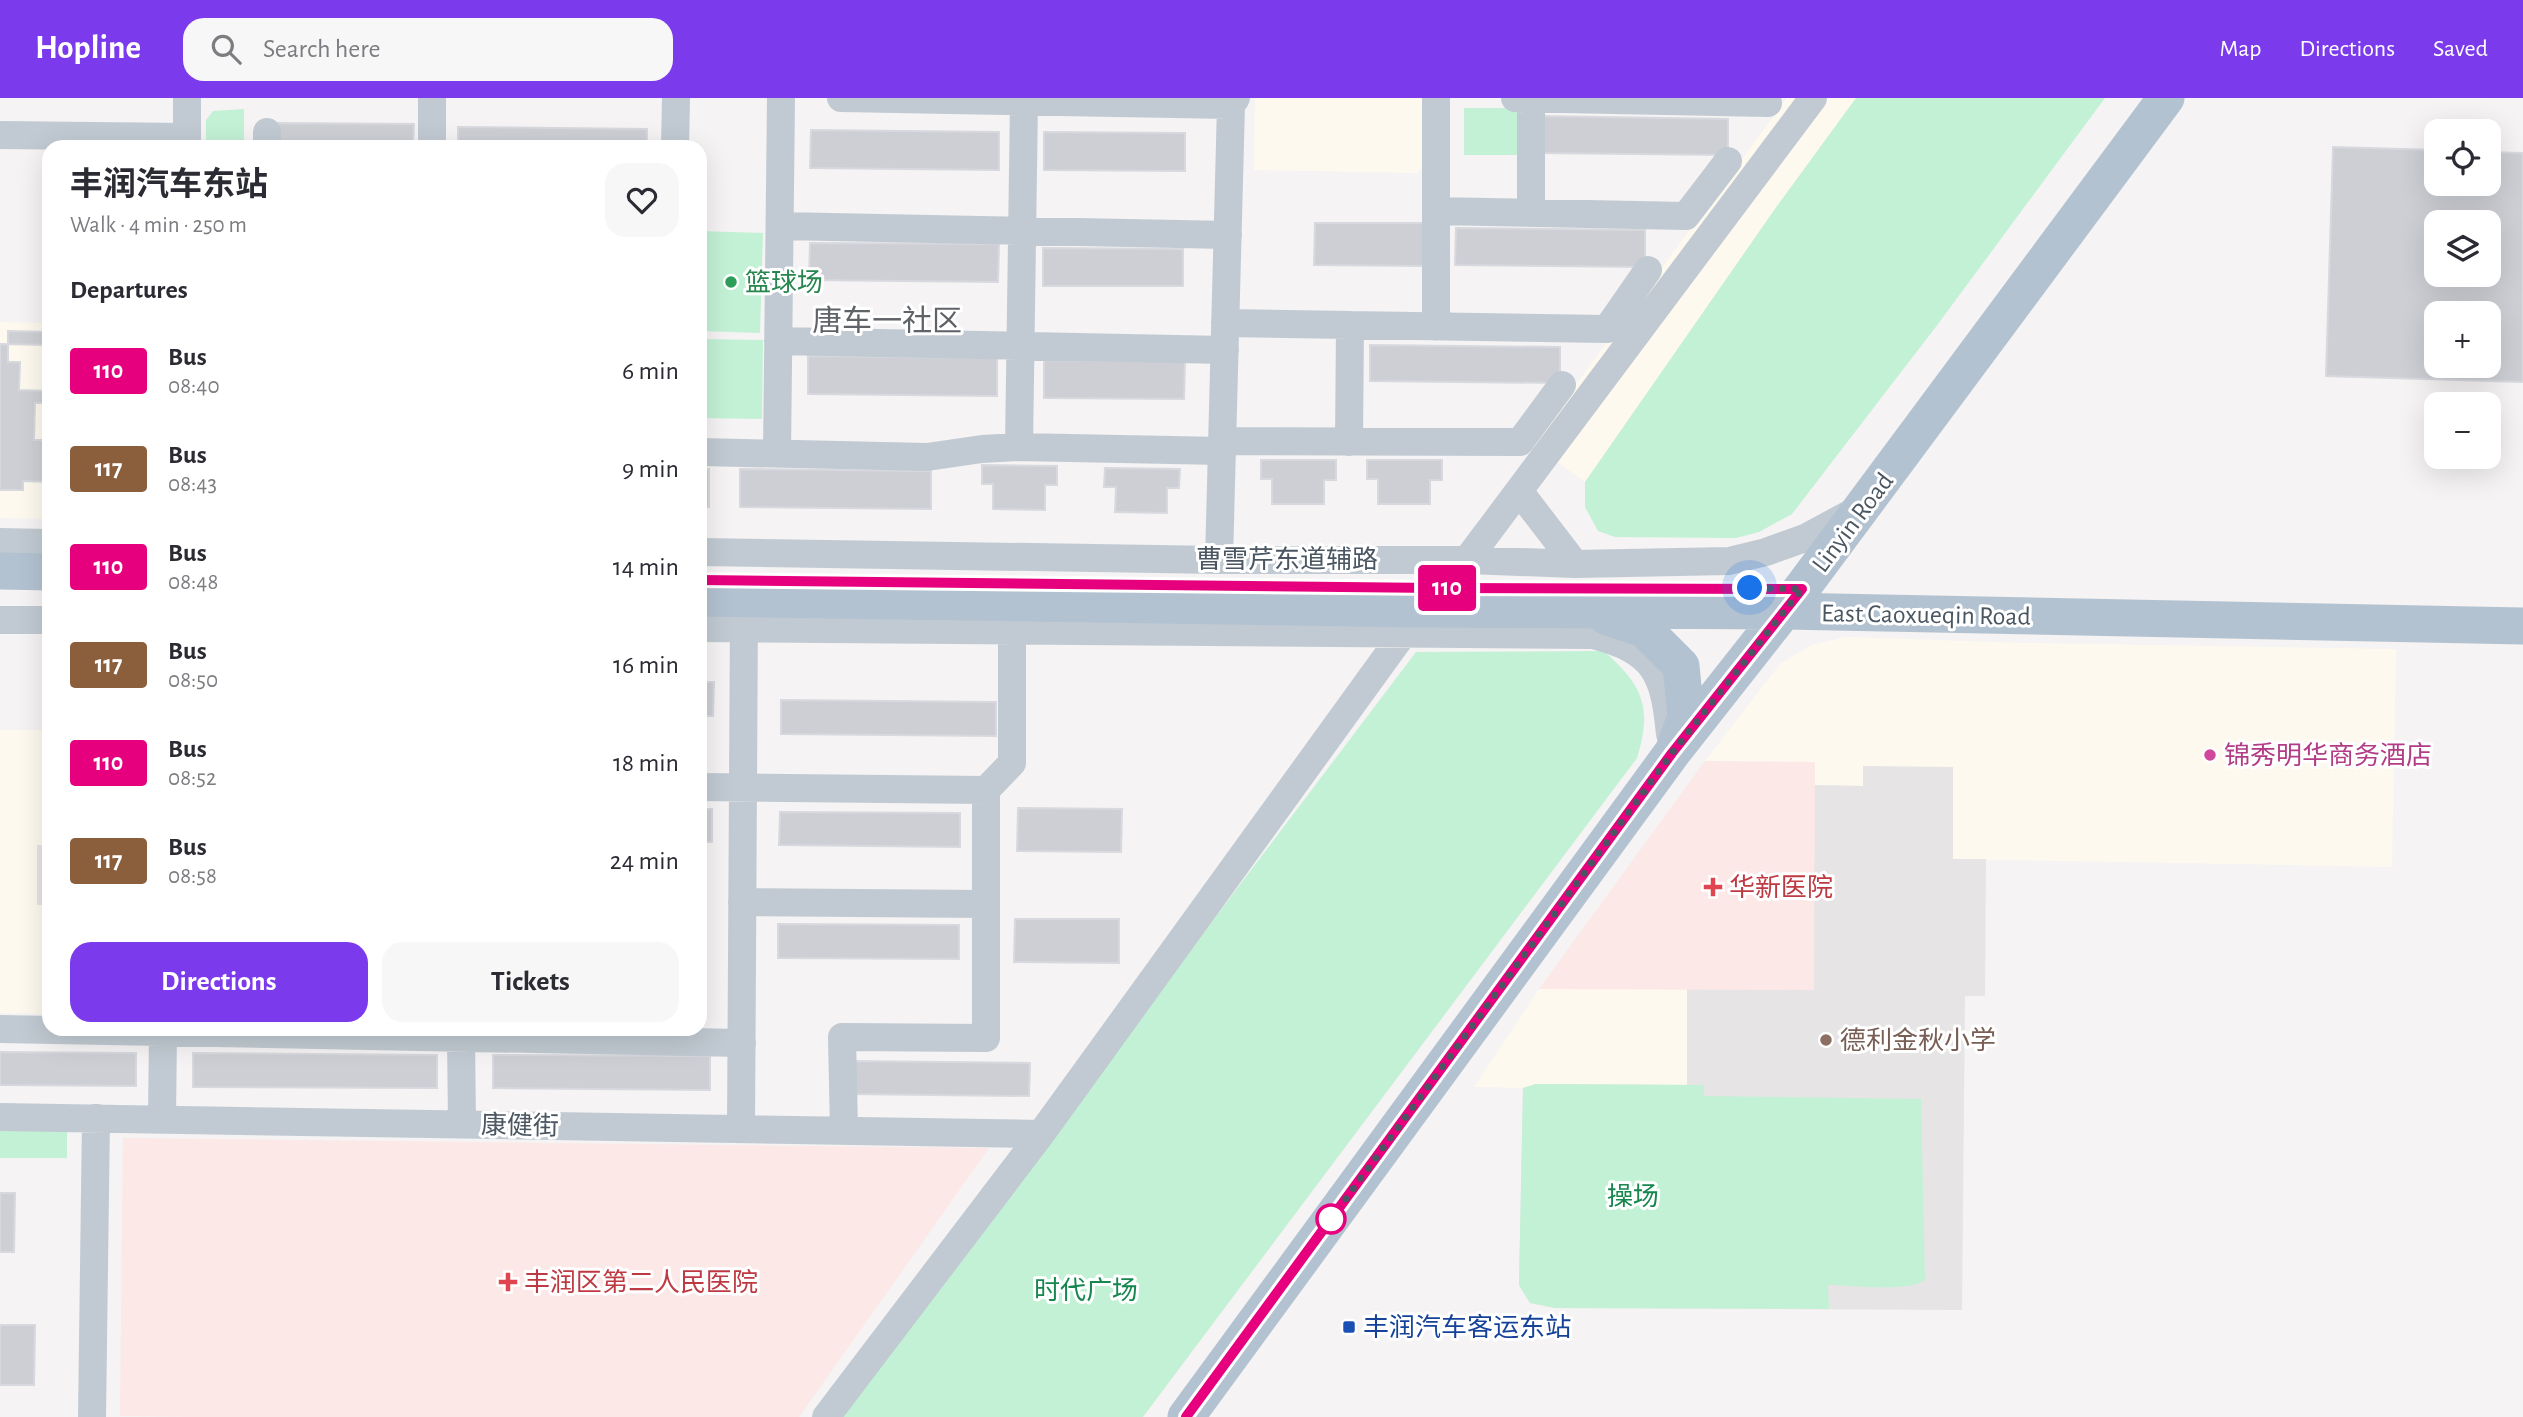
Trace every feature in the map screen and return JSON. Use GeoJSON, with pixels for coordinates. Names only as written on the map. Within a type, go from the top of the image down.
{"type":"FeatureCollection","features":[{"type":"Feature","properties":{"kind":"main road","name":"Linyin Road"},"geometry":{"type":"LineString","coordinates":[[1186,1417],[1672,753],[1793,600],[2166,98]]}},
{"type":"Feature","properties":{"kind":"main road"},"geometry":{"type":"LineString","coordinates":[[0,571],[42,572]]}},
{"type":"Feature","properties":{"kind":"main road","name":"East Caoxueqin Road"},"geometry":{"type":"LineString","coordinates":[[707,580],[1421,610],[1793,600],[2523,602]]}},
{"type":"Feature","properties":{"kind":"main road"},"geometry":{"type":"LineString","coordinates":[[0,594],[42,595]]}},
{"type":"Feature","properties":{"kind":"main road","name":"East Caoxueqin Road"},"geometry":{"type":"LineString","coordinates":[[707,600],[744,613],[1585,610],[1793,600],[2523,626]]}},
{"type":"Feature","properties":{"kind":"main road"},"geometry":{"type":"LineString","coordinates":[[1585,610],[1644,629],[1681,666],[1686,717],[1672,753]]}},
{"type":"Feature","properties":{"kind":"street"},"geometry":{"type":"LineString","coordinates":[[187,98],[187,140]]}},
{"type":"Feature","properties":{"kind":"street"},"geometry":{"type":"LineString","coordinates":[[432,98],[432,140]]}},
{"type":"Feature","properties":{"kind":"street"},"geometry":{"type":"LineString","coordinates":[[675,140],[676,98]]}},
{"type":"Feature","properties":{"kind":"street"},"geometry":{"type":"LineString","coordinates":[[777,453],[781,98]]}},
{"type":"Feature","properties":{"kind":"street"},"geometry":{"type":"LineString","coordinates":[[841,98],[1024,102],[1234,101],[1219,559]]}},
{"type":"Feature","properties":{"kind":"street"},"geometry":{"type":"LineString","coordinates":[[1436,98],[1436,327]]}},
{"type":"Feature","properties":{"kind":"street"},"geometry":{"type":"LineString","coordinates":[[1515,98],[1768,103]]}},
{"type":"Feature","properties":{"kind":"street"},"geometry":{"type":"LineString","coordinates":[[1531,98],[1531,213]]}},
{"type":"Feature","properties":{"kind":"street"},"geometry":{"type":"LineString","coordinates":[[825,1417],[1041,1134],[1421,610],[1467,559],[1813,98]]}},
{"type":"Feature","properties":{"kind":"street"},"geometry":{"type":"LineString","coordinates":[[1020,446],[1024,102]]}},
{"type":"Feature","properties":{"kind":"street"},"geometry":{"type":"LineString","coordinates":[[0,135],[134,140]]}},
{"type":"Feature","properties":{"kind":"street"},"geometry":{"type":"LineString","coordinates":[[1437,211],[1686,216],[1728,161]]}},
{"type":"Feature","properties":{"kind":"street"},"geometry":{"type":"LineString","coordinates":[[780,226],[1228,235]]}},
{"type":"Feature","properties":{"kind":"street"},"geometry":{"type":"LineString","coordinates":[[778,341],[1021,345],[1225,336],[1350,325],[1607,329],[1648,270]]}},
{"type":"Feature","properties":{"kind":"street"},"geometry":{"type":"LineString","coordinates":[[1349,442],[1350,325]]}},
{"type":"Feature","properties":{"kind":"street"},"geometry":{"type":"LineString","coordinates":[[707,452],[927,457],[1020,446],[1521,442],[1563,384]]}},
{"type":"Feature","properties":{"kind":"street"},"geometry":{"type":"LineString","coordinates":[[1519,491],[1575,564]]}},
{"type":"Feature","properties":{"kind":"street","name":"曹雪芹东道辅路"},"geometry":{"type":"LineString","coordinates":[[707,552],[1219,559],[1467,559],[1575,564],[1729,561],[1766,552],[1805,538],[1863,507]]}},
{"type":"Feature","properties":{"kind":"street"},"geometry":{"type":"LineString","coordinates":[[0,542],[42,543]]}},
{"type":"Feature","properties":{"kind":"street"},"geometry":{"type":"LineString","coordinates":[[707,626],[744,613],[1012,631],[1421,610],[1593,635],[1619,642],[1640,653],[1658,674],[1667,703],[1672,753]]}},
{"type":"Feature","properties":{"kind":"street"},"geometry":{"type":"LineString","coordinates":[[741,1128],[744,613]]}},
{"type":"Feature","properties":{"kind":"street"},"geometry":{"type":"LineString","coordinates":[[0,620],[42,620]]}},
{"type":"Feature","properties":{"kind":"street"},"geometry":{"type":"LineString","coordinates":[[844,1130],[842,1037],[986,1038],[986,790],[1012,763],[1012,631]]}},
{"type":"Feature","properties":{"kind":"street"},"geometry":{"type":"LineString","coordinates":[[707,787],[986,790]]}},
{"type":"Feature","properties":{"kind":"street"},"geometry":{"type":"LineString","coordinates":[[742,902],[986,904]]}},
{"type":"Feature","properties":{"kind":"street"},"geometry":{"type":"LineString","coordinates":[[0,1030],[42,1031]]}},
{"type":"Feature","properties":{"kind":"street"},"geometry":{"type":"LineString","coordinates":[[162,1119],[163,1036]]}},
{"type":"Feature","properties":{"kind":"street"},"geometry":{"type":"LineString","coordinates":[[436,1036],[742,1043]]}},
{"type":"Feature","properties":{"kind":"street"},"geometry":{"type":"LineString","coordinates":[[461,1037],[462,1124]]}},
{"type":"Feature","properties":{"kind":"street","name":"康健街"},"geometry":{"type":"LineString","coordinates":[[0,1117],[1041,1134]]}},
{"type":"Feature","properties":{"kind":"street"},"geometry":{"type":"LineString","coordinates":[[93,1417],[96,1118]]}},
{"type":"Feature","properties":{"kind":"shaded area"},"geometry":{"type":"Polygon","coordinates":[[[1255,98],[1430,98],[1429,161],[1417,173],[1254,170],[1255,98]]]}},
{"type":"Feature","properties":{"kind":"shaded area"},"geometry":{"type":"Polygon","coordinates":[[[1787,98],[1856,98],[1777,206],[1585,482],[1532,444],[1787,98]]]}},
{"type":"Feature","properties":{"kind":"shaded area"},"geometry":{"type":"Polygon","coordinates":[[[0,322],[42,323],[42,519],[0,518],[0,322]]]}},
{"type":"Feature","properties":{"kind":"shaded area","name":"锦秀明华商务酒店"},"geometry":{"type":"Polygon","coordinates":[[[1845,637],[2396,649],[2392,867],[1953,859],[1863,766],[1863,786],[1814,785],[1814,762],[1705,761],[1780,664],[1811,645],[1845,637]]]}},
{"type":"Feature","properties":{"kind":"shaded area"},"geometry":{"type":"Polygon","coordinates":[[[0,730],[42,730],[42,1014],[0,1013],[0,730]]]}},
{"type":"Feature","properties":{"kind":"shaded area","name":"华新医院"},"geometry":{"type":"Polygon","coordinates":[[[1705,761],[1815,762],[1814,990],[1539,989],[1705,761]]]}},
{"type":"Feature","properties":{"kind":"shaded area","name":"德利金秋小学"},"geometry":{"type":"Polygon","coordinates":[[[1863,766],[1953,767],[1953,859],[1986,859],[1985,996],[1965,996],[1962,1310],[1555,1308],[1530,1303],[1519,1285],[1523,1088],[1536,1084],[1687,1085],[1687,989],[1814,989],[1814,785],[1863,786],[1863,766]]]}},
{"type":"Feature","properties":{"kind":"shaded area"},"geometry":{"type":"Polygon","coordinates":[[[37,845],[42,845],[42,905],[37,905],[37,845]]]}},
{"type":"Feature","properties":{"kind":"shaded area"},"geometry":{"type":"Polygon","coordinates":[[[1539,989],[1687,989],[1687,1085],[1536,1084],[1523,1088],[1474,1087],[1539,989]]]}},
{"type":"Feature","properties":{"kind":"shaded area","name":"丰润区第二人民医院"},"geometry":{"type":"Polygon","coordinates":[[[123,1138],[989,1148],[799,1417],[191,1417],[120,1416],[123,1138]]]}},
{"type":"Feature","properties":{"kind":"green space"},"geometry":{"type":"Polygon","coordinates":[[[1856,98],[2105,98],[1938,324],[1792,514],[1759,532],[1736,538],[1615,537],[1598,531],[1585,507],[1585,482],[1777,206],[1856,98]]]}},
{"type":"Feature","properties":{"kind":"green space"},"geometry":{"type":"Polygon","coordinates":[[[1464,108],[1519,108],[1518,155],[1464,155],[1464,108]]]}},
{"type":"Feature","properties":{"kind":"green space"},"geometry":{"type":"Polygon","coordinates":[[[244,109],[244,140],[206,140],[206,120],[213,111],[244,109]]]}},
{"type":"Feature","properties":{"kind":"green space","name":"篮球场"},"geometry":{"type":"Polygon","coordinates":[[[707,231],[763,233],[760,333],[707,331],[707,231]]]}},
{"type":"Feature","properties":{"kind":"green space"},"geometry":{"type":"Polygon","coordinates":[[[707,339],[763,340],[762,419],[707,418],[707,339]]]}},
{"type":"Feature","properties":{"kind":"green space","name":"时代广场"},"geometry":{"type":"Polygon","coordinates":[[[1604,651],[1627,675],[1641,698],[1644,724],[1637,758],[1143,1417],[837,1417],[1416,652],[1604,651]]]}},
{"type":"Feature","properties":{"kind":"green space","name":"操场"},"geometry":{"type":"Polygon","coordinates":[[[1536,1084],[1704,1085],[1704,1096],[1921,1099],[1925,1280],[1917,1284],[1892,1287],[1828,1285],[1829,1309],[1555,1308],[1530,1303],[1519,1285],[1523,1088],[1536,1084]]]}},
{"type":"Feature","properties":{"kind":"green space"},"geometry":{"type":"Polygon","coordinates":[[[0,1123],[67,1123],[67,1158],[0,1158],[0,1123]]]}},
{"type":"Feature","properties":{"kind":"building"},"geometry":{"type":"Polygon","coordinates":[[[1539,116],[1728,119],[1728,155],[1538,153],[1539,116]]]}},
{"type":"Feature","properties":{"kind":"building"},"geometry":{"type":"Polygon","coordinates":[[[273,123],[414,124],[413,140],[273,140],[273,123]]]}},
{"type":"Feature","properties":{"kind":"building"},"geometry":{"type":"Polygon","coordinates":[[[458,127],[647,129],[647,140],[458,140],[458,127]]]}},
{"type":"Feature","properties":{"kind":"building"},"geometry":{"type":"Polygon","coordinates":[[[811,130],[999,132],[999,170],[810,168],[811,130]]]}},
{"type":"Feature","properties":{"kind":"building"},"geometry":{"type":"Polygon","coordinates":[[[1044,132],[1185,133],[1185,171],[1044,170],[1044,132]]]}},
{"type":"Feature","properties":{"kind":"building"},"geometry":{"type":"Polygon","coordinates":[[[2333,147],[2424,150],[2424,196],[2501,196],[2501,152],[2523,153],[2523,382],[2326,376],[2333,147]]]}},
{"type":"Feature","properties":{"kind":"building"},"geometry":{"type":"Polygon","coordinates":[[[1315,223],[1426,223],[1426,266],[1314,265],[1315,223]]]}},
{"type":"Feature","properties":{"kind":"building"},"geometry":{"type":"Polygon","coordinates":[[[1456,228],[1645,230],[1645,267],[1455,265],[1456,228]]]}},
{"type":"Feature","properties":{"kind":"building"},"geometry":{"type":"Polygon","coordinates":[[[810,243],[999,244],[998,282],[809,280],[810,243]]]}},
{"type":"Feature","properties":{"kind":"building"},"geometry":{"type":"Polygon","coordinates":[[[1043,248],[1183,249],[1183,286],[1043,286],[1043,248]]]}},
{"type":"Feature","properties":{"kind":"building"},"geometry":{"type":"Polygon","coordinates":[[[8,331],[42,332],[42,391],[19,390],[20,362],[8,362],[8,331]]]}},
{"type":"Feature","properties":{"kind":"building"},"geometry":{"type":"Polygon","coordinates":[[[0,344],[42,345],[42,482],[23,481],[23,490],[0,490],[0,344]]]}},
{"type":"Feature","properties":{"kind":"building"},"geometry":{"type":"Polygon","coordinates":[[[1370,345],[1560,347],[1560,383],[1370,381],[1370,345]]]}},
{"type":"Feature","properties":{"kind":"building"},"geometry":{"type":"Polygon","coordinates":[[[808,356],[997,358],[997,396],[808,394],[808,356]]]}},
{"type":"Feature","properties":{"kind":"building"},"geometry":{"type":"Polygon","coordinates":[[[1044,360],[1185,361],[1184,399],[1044,398],[1044,360]]]}},
{"type":"Feature","properties":{"kind":"building"},"geometry":{"type":"Polygon","coordinates":[[[35,403],[42,403],[42,440],[34,440],[35,403]]]}},
{"type":"Feature","properties":{"kind":"building"},"geometry":{"type":"Polygon","coordinates":[[[1261,460],[1336,460],[1336,480],[1324,480],[1324,504],[1272,504],[1272,479],[1261,479],[1261,460]]]}},
{"type":"Feature","properties":{"kind":"building"},"geometry":{"type":"Polygon","coordinates":[[[1367,460],[1442,460],[1442,480],[1430,480],[1430,504],[1378,504],[1378,479],[1367,479],[1367,460]]]}},
{"type":"Feature","properties":{"kind":"building"},"geometry":{"type":"Polygon","coordinates":[[[982,465],[1057,466],[1057,485],[1045,485],[1045,510],[993,509],[993,484],[982,484],[982,465]]]}},
{"type":"Feature","properties":{"kind":"building"},"geometry":{"type":"Polygon","coordinates":[[[1105,468],[1180,469],[1179,488],[1167,488],[1167,513],[1115,512],[1116,487],[1104,487],[1105,468]]]}},
{"type":"Feature","properties":{"kind":"building"},"geometry":{"type":"Polygon","coordinates":[[[707,469],[709,469],[707,507],[707,469]]]}},
{"type":"Feature","properties":{"kind":"building"},"geometry":{"type":"Polygon","coordinates":[[[740,469],[931,471],[931,509],[740,507],[740,469]]]}},
{"type":"Feature","properties":{"kind":"building"},"geometry":{"type":"Polygon","coordinates":[[[707,682],[714,682],[713,716],[707,716],[707,682]]]}},
{"type":"Feature","properties":{"kind":"building"},"geometry":{"type":"Polygon","coordinates":[[[781,700],[996,702],[996,736],[781,734],[781,700]]]}},
{"type":"Feature","properties":{"kind":"building"},"geometry":{"type":"Polygon","coordinates":[[[1018,808],[1122,809],[1121,852],[1017,851],[1018,808]]]}},
{"type":"Feature","properties":{"kind":"building"},"geometry":{"type":"Polygon","coordinates":[[[707,809],[712,809],[712,842],[707,842],[707,809]]]}},
{"type":"Feature","properties":{"kind":"building"},"geometry":{"type":"Polygon","coordinates":[[[780,812],[960,813],[960,847],[779,845],[780,812]]]}},
{"type":"Feature","properties":{"kind":"building"},"geometry":{"type":"Polygon","coordinates":[[[1015,919],[1119,919],[1119,963],[1014,962],[1015,919]]]}},
{"type":"Feature","properties":{"kind":"building"},"geometry":{"type":"Polygon","coordinates":[[[778,924],[959,925],[959,959],[778,958],[778,924]]]}},
{"type":"Feature","properties":{"kind":"building"},"geometry":{"type":"Polygon","coordinates":[[[0,1052],[136,1053],[136,1086],[0,1085],[0,1052]]]}},
{"type":"Feature","properties":{"kind":"building"},"geometry":{"type":"Polygon","coordinates":[[[193,1053],[437,1055],[437,1088],[193,1087],[193,1053]]]}},
{"type":"Feature","properties":{"kind":"building"},"geometry":{"type":"Polygon","coordinates":[[[493,1055],[710,1056],[710,1090],[493,1088],[493,1055]]]}},
{"type":"Feature","properties":{"kind":"building"},"geometry":{"type":"Polygon","coordinates":[[[849,1061],[1030,1063],[1029,1096],[849,1094],[849,1061]]]}},
{"type":"Feature","properties":{"kind":"building"},"geometry":{"type":"Polygon","coordinates":[[[0,1193],[15,1193],[14,1252],[0,1252],[0,1193]]]}},
{"type":"Feature","properties":{"kind":"building"},"geometry":{"type":"Polygon","coordinates":[[[0,1325],[35,1325],[34,1385],[0,1385],[0,1325]]]}},
{"type":"Feature","properties":{"kind":"bus line","name":"110"},"geometry":{"type":"LineString","coordinates":[[707,580],[1802,589],[1672,753],[1186,1417]]}},
{"type":"Feature","properties":{"kind":"place","name":"篮球场"},"geometry":{"type":"Point","coordinates":[731,282]}},
{"type":"Feature","properties":{"kind":"place","name":"锦秀明华商务酒店"},"geometry":{"type":"Point","coordinates":[2210,755]}},
{"type":"Feature","properties":{"kind":"place","name":"华新医院"},"geometry":{"type":"Point","coordinates":[1713,887]}},
{"type":"Feature","properties":{"kind":"place","name":"德利金秋小学"},"geometry":{"type":"Point","coordinates":[1826,1040]}},
{"type":"Feature","properties":{"kind":"place","name":"丰润区第二人民医院"},"geometry":{"type":"Point","coordinates":[508,1282]}},
{"type":"Feature","properties":{"kind":"place","name":"丰润汽车客运东站"},"geometry":{"type":"Point","coordinates":[1349,1327]}},
{"type":"Feature","properties":{"kind":"district","name":"唐车一社区"},"geometry":{"type":"Point","coordinates":[887,321]}},
{"type":"Feature","properties":{"kind":"route"},"geometry":{"type":"LineString","coordinates":[[1331,1219],[1672,753],[1802,589],[1750,588]]}}]}
